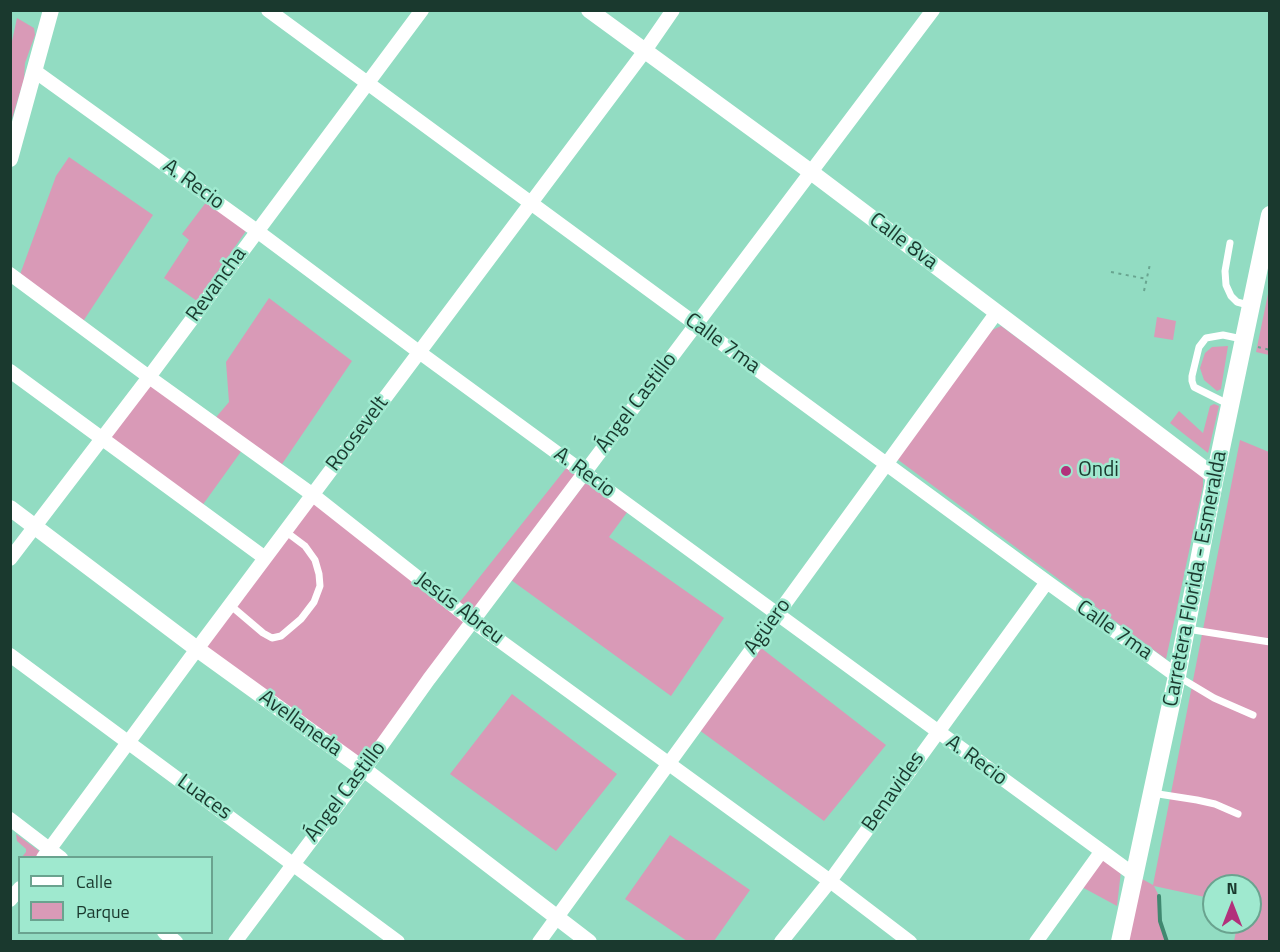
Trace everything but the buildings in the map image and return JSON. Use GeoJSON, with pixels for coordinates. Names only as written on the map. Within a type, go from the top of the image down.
{"type":"FeatureCollection","features":[{"type":"Feature","properties":{"kind":"main road","name":"Carretera Florida - Esmeralda"},"geometry":{"type":"LineString","coordinates":[[1119,942],[1177,676],[1269,215]]}},
{"type":"Feature","properties":{"kind":"street"},"geometry":{"type":"LineString","coordinates":[[10,159],[36,72],[51,10]]}},
{"type":"Feature","properties":{"kind":"street","name":"Calle 7ma"},"geometry":{"type":"LineString","coordinates":[[268,10],[1177,676]]}},
{"type":"Feature","properties":{"kind":"street","name":"Revancha"},"geometry":{"type":"LineString","coordinates":[[10,560],[422,10]]}},
{"type":"Feature","properties":{"kind":"street","name":"Calle 8va"},"geometry":{"type":"LineString","coordinates":[[589,10],[811,172],[1215,477]]}},
{"type":"Feature","properties":{"kind":"street","name":"Roosevelt"},"geometry":{"type":"LineString","coordinates":[[51,855],[128,742],[644,52],[673,10]]}},
{"type":"Feature","properties":{"kind":"street","name":"Ángel Castillo"},"geometry":{"type":"LineString","coordinates":[[236,942],[429,679],[933,10]]}},
{"type":"Feature","properties":{"kind":"street","name":"A. Recio"},"geometry":{"type":"LineString","coordinates":[[36,72],[257,231],[777,615],[1133,874]]}},
{"type":"Feature","properties":{"kind":"street","name":"Jesús Abreu"},"geometry":{"type":"LineString","coordinates":[[10,274],[313,495],[474,622],[830,881],[910,942]]}},
{"type":"Feature","properties":{"kind":"street","name":"Agüero"},"geometry":{"type":"LineString","coordinates":[[539,942],[997,312]]}},
{"type":"Feature","properties":{"kind":"street"},"geometry":{"type":"LineString","coordinates":[[10,371],[265,558]]}},
{"type":"Feature","properties":{"kind":"street","name":"Avellaneda"},"geometry":{"type":"LineString","coordinates":[[10,508],[197,649],[364,770],[589,942]]}},
{"type":"Feature","properties":{"kind":"street","name":"Benavides"},"geometry":{"type":"LineString","coordinates":[[781,942],[830,881],[1047,582]]}},
{"type":"Feature","properties":{"kind":"street","name":"Luaces"},"geometry":{"type":"LineString","coordinates":[[10,655],[398,942]]}},
{"type":"Feature","properties":{"kind":"street"},"geometry":{"type":"LineString","coordinates":[[10,819],[51,855]]}},
{"type":"Feature","properties":{"kind":"street"},"geometry":{"type":"LineString","coordinates":[[1035,942],[1101,852]]}},
{"type":"Feature","properties":{"kind":"lane"},"geometry":{"type":"LineString","coordinates":[[1230,243],[1225,271],[1226,285],[1236,302],[1251,306]]}},
{"type":"Feature","properties":{"kind":"lane"},"geometry":{"type":"LineString","coordinates":[[1231,405],[1194,387],[1192,376],[1199,347],[1206,338],[1223,335],[1245,340]]}},
{"type":"Feature","properties":{"kind":"lane"},"geometry":{"type":"LineString","coordinates":[[230,605],[272,638],[281,636],[301,619],[314,602],[320,586],[315,560],[305,546],[285,531]]}},
{"type":"Feature","properties":{"kind":"lane"},"geometry":{"type":"LineString","coordinates":[[1185,629],[1269,642]]}},
{"type":"Feature","properties":{"kind":"lane"},"geometry":{"type":"LineString","coordinates":[[1177,676],[1214,698],[1253,715]]}},
{"type":"Feature","properties":{"kind":"lane"},"geometry":{"type":"LineString","coordinates":[[1152,792],[1197,800],[1238,814]]}},
{"type":"Feature","properties":{"kind":"path"},"geometry":{"type":"LineString","coordinates":[[1144,291],[1150,264]]}},
{"type":"Feature","properties":{"kind":"path"},"geometry":{"type":"LineString","coordinates":[[1111,272],[1147,279]]}},
{"type":"Feature","properties":{"kind":"green space"},"geometry":{"type":"Polygon","coordinates":[[[17,18],[34,28],[35,35],[25,63],[24,79],[11,122],[11,46],[17,18]]]}},
{"type":"Feature","properties":{"kind":"green space"},"geometry":{"type":"Polygon","coordinates":[[[69,157],[153,215],[80,326],[18,280],[56,176],[69,157]]]}},
{"type":"Feature","properties":{"kind":"green space"},"geometry":{"type":"Polygon","coordinates":[[[207,201],[246,231],[197,301],[164,278],[189,240],[182,234],[207,201]]]}},
{"type":"Feature","properties":{"kind":"green space"},"geometry":{"type":"Polygon","coordinates":[[[1269,289],[1269,355],[1256,352],[1269,289]]]}},
{"type":"Feature","properties":{"kind":"green space"},"geometry":{"type":"Polygon","coordinates":[[[269,298],[352,361],[278,470],[245,446],[199,510],[102,438],[149,377],[212,422],[229,402],[226,362],[269,298]]]}},
{"type":"Feature","properties":{"kind":"green space"},"geometry":{"type":"Polygon","coordinates":[[[1157,317],[1176,321],[1173,340],[1154,337],[1157,317]]]}},
{"type":"Feature","properties":{"kind":"green space"},"geometry":{"type":"Polygon","coordinates":[[[1001,326],[1203,475],[1203,486],[1166,659],[897,459],[992,330],[1001,326]]]}},
{"type":"Feature","properties":{"kind":"green space"},"geometry":{"type":"Polygon","coordinates":[[[1228,346],[1221,389],[1217,391],[1204,380],[1200,368],[1205,353],[1212,347],[1228,346]]]}},
{"type":"Feature","properties":{"kind":"green space"},"geometry":{"type":"Polygon","coordinates":[[[1214,404],[1219,406],[1208,453],[1170,423],[1179,411],[1203,433],[1210,406],[1214,404]]]}},
{"type":"Feature","properties":{"kind":"green space"},"geometry":{"type":"Polygon","coordinates":[[[1240,440],[1269,452],[1269,941],[1234,941],[1235,934],[1262,934],[1262,874],[1202,874],[1202,896],[1154,886],[1159,896],[1160,921],[1167,941],[1120,942],[1133,874],[1153,885],[1240,440]]]}},
{"type":"Feature","properties":{"kind":"green space"},"geometry":{"type":"Polygon","coordinates":[[[567,467],[576,473],[568,506],[586,482],[628,511],[609,537],[724,618],[671,696],[507,577],[364,770],[197,649],[313,495],[473,621],[472,610],[459,603],[567,467]]]}},
{"type":"Feature","properties":{"kind":"green space"},"geometry":{"type":"Polygon","coordinates":[[[756,644],[886,745],[824,821],[695,727],[756,644]]]}},
{"type":"Feature","properties":{"kind":"green space"},"geometry":{"type":"Polygon","coordinates":[[[512,694],[617,774],[556,851],[450,774],[512,694]]]}},
{"type":"Feature","properties":{"kind":"green space"},"geometry":{"type":"Polygon","coordinates":[[[16,834],[39,851],[38,856],[23,856],[26,849],[17,841],[16,834]]]}},
{"type":"Feature","properties":{"kind":"green space"},"geometry":{"type":"Polygon","coordinates":[[[670,835],[750,890],[714,941],[687,941],[625,899],[670,835]]]}},
{"type":"Feature","properties":{"kind":"green space"},"geometry":{"type":"Polygon","coordinates":[[[1102,860],[1121,871],[1117,906],[1080,886],[1102,860]]]}},
{"type":"Feature","properties":{"kind":"waterway"},"geometry":{"type":"LineString","coordinates":[[1159,896],[1160,921],[1167,942]]}},
{"type":"Feature","properties":{"kind":"place","name":"Ondi"},"geometry":{"type":"Point","coordinates":[1066,471]}}]}
